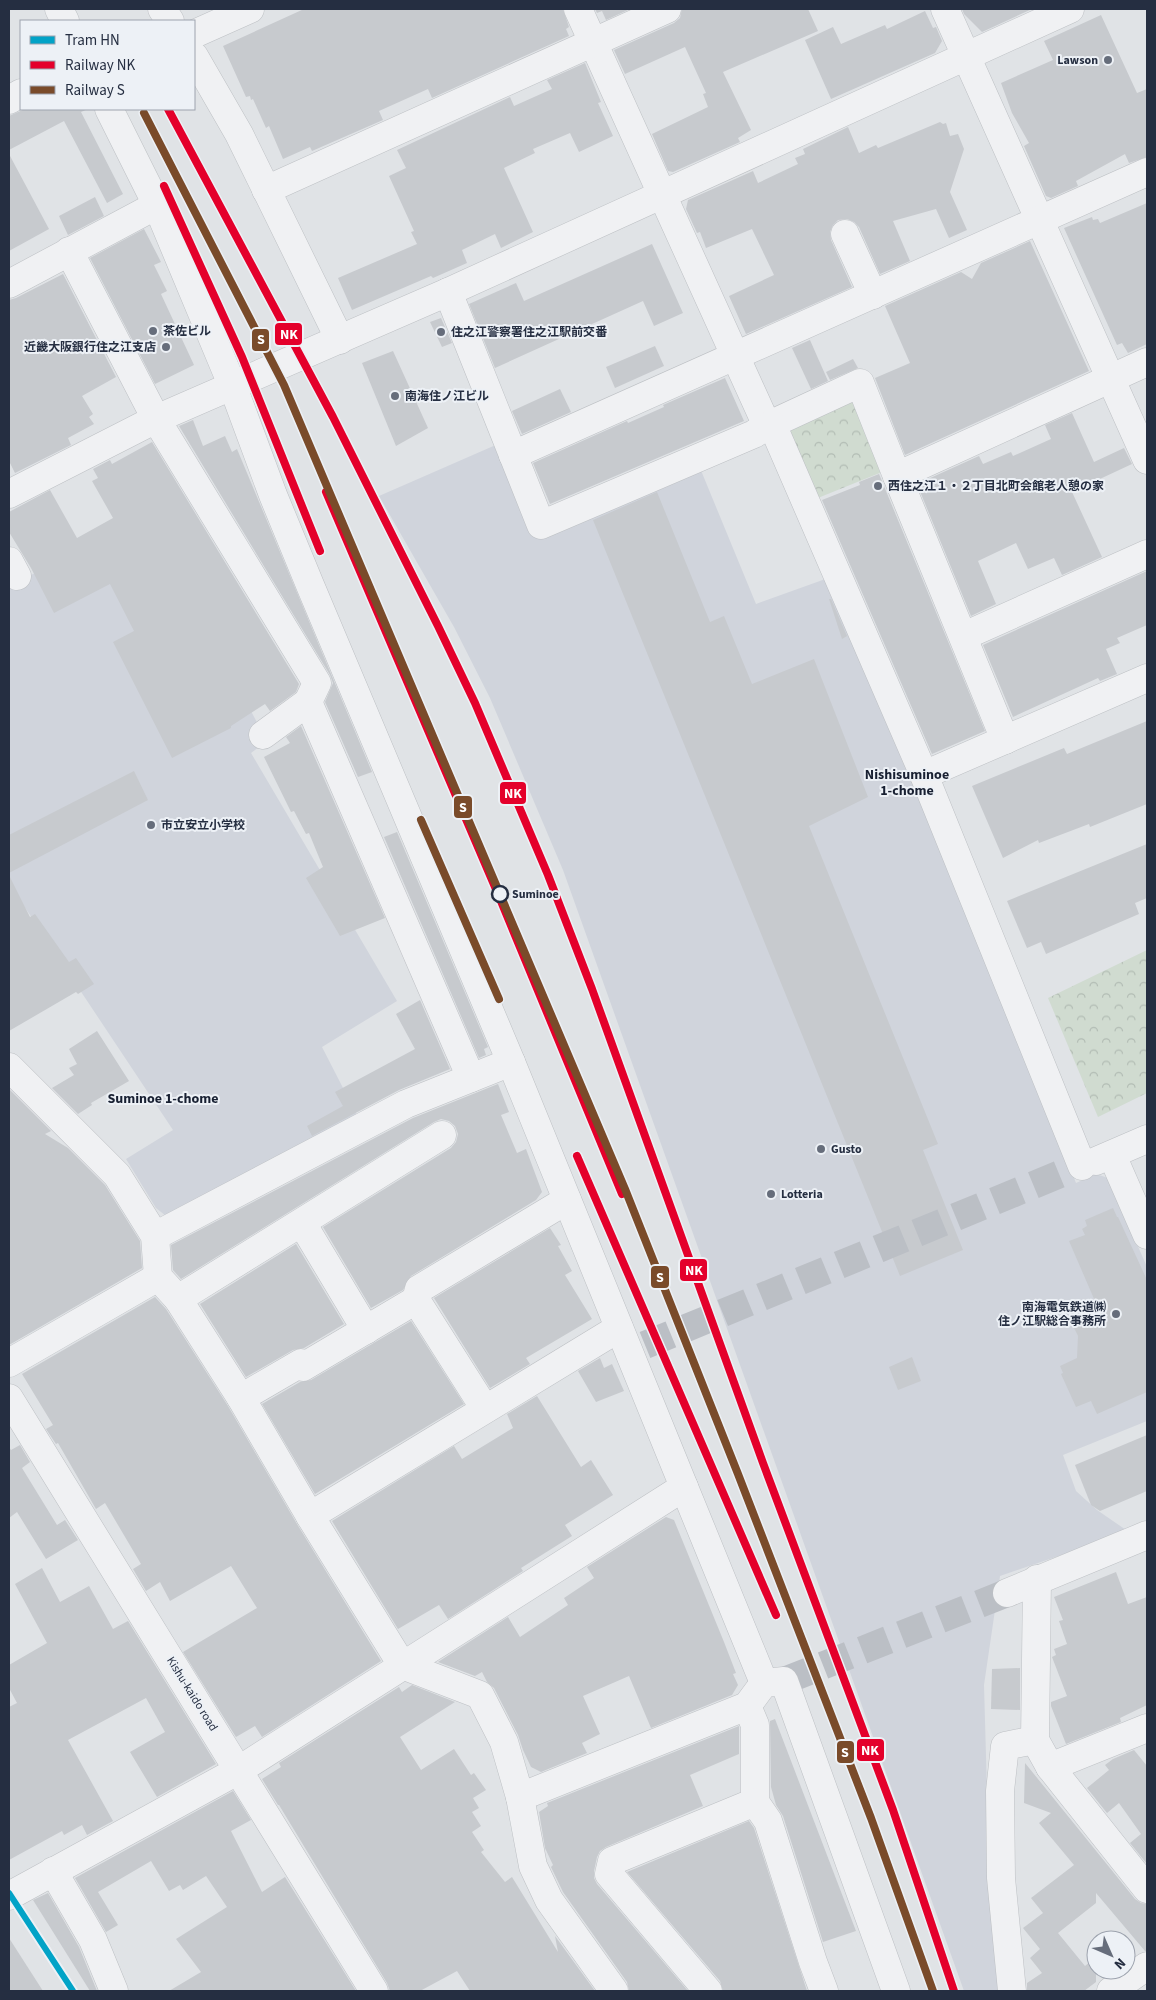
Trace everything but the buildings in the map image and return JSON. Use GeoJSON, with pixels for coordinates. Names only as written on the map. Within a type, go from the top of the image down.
{"type":"FeatureCollection","features":[{"type":"Feature","properties":{"kind":"street"},"geometry":{"type":"LineString","coordinates":[[162,9],[169,20]]}},
{"type":"Feature","properties":{"kind":"street"},"geometry":{"type":"LineString","coordinates":[[195,34],[250,9]]}},
{"type":"Feature","properties":{"kind":"street"},"geometry":{"type":"LineString","coordinates":[[578,9],[736,356],[770,425],[924,775],[1076,1168],[1112,1155],[1147,1139]]}},
{"type":"Feature","properties":{"kind":"street"},"geometry":{"type":"LineString","coordinates":[[266,190],[666,9]]}},
{"type":"Feature","properties":{"kind":"street"},"geometry":{"type":"LineString","coordinates":[[945,9],[1147,460]]}},
{"type":"Feature","properties":{"kind":"street"},"geometry":{"type":"LineString","coordinates":[[10,491],[156,419],[448,292],[1070,9]]}},
{"type":"Feature","properties":{"kind":"street"},"geometry":{"type":"LineString","coordinates":[[195,58],[239,134],[340,340]]}},
{"type":"Feature","properties":{"kind":"street"},"geometry":{"type":"LineString","coordinates":[[110,110],[157,205],[233,387],[273,495],[306,576],[511,1062],[567,1200],[632,1341],[684,1487],[764,1683]]}},
{"type":"Feature","properties":{"kind":"street"},"geometry":{"type":"LineString","coordinates":[[514,455],[1147,172]]}},
{"type":"Feature","properties":{"kind":"street"},"geometry":{"type":"LineString","coordinates":[[9,284],[69,250],[157,205]]}},
{"type":"Feature","properties":{"kind":"street"},"geometry":{"type":"LineString","coordinates":[[845,234],[873,295]]}},
{"type":"Feature","properties":{"kind":"street"},"geometry":{"type":"LineString","coordinates":[[69,250],[156,419],[317,683],[308,702],[263,734]]}},
{"type":"Feature","properties":{"kind":"street"},"geometry":{"type":"LineString","coordinates":[[448,292],[541,525],[754,434],[860,383],[1005,740]]}},
{"type":"Feature","properties":{"kind":"street"},"geometry":{"type":"LineString","coordinates":[[898,476],[1147,362]]}},
{"type":"Feature","properties":{"kind":"street"},"geometry":{"type":"LineString","coordinates":[[964,636],[1147,554]]}},
{"type":"Feature","properties":{"kind":"street"},"geometry":{"type":"LineString","coordinates":[[924,775],[1147,678]]}},
{"type":"Feature","properties":{"kind":"street"},"geometry":{"type":"LineString","coordinates":[[308,702],[471,1078]]}},
{"type":"Feature","properties":{"kind":"street"},"geometry":{"type":"LineString","coordinates":[[155,1236],[406,1104],[511,1062]]}},
{"type":"Feature","properties":{"kind":"street"},"geometry":{"type":"LineString","coordinates":[[14,1081],[117,1175],[155,1236],[158,1277],[178,1299],[241,1398],[310,1516],[402,1664],[480,1695],[504,1742],[520,1797],[533,1866],[549,1900],[614,1991]]}},
{"type":"Feature","properties":{"kind":"street"},"geometry":{"type":"LineString","coordinates":[[178,1299],[442,1135]]}},
{"type":"Feature","properties":{"kind":"street"},"geometry":{"type":"LineString","coordinates":[[1112,1155],[1147,1235]]}},
{"type":"Feature","properties":{"kind":"street"},"geometry":{"type":"LineString","coordinates":[[241,1398],[301,1362],[303,1367],[416,1300],[419,1289],[567,1200]]}},
{"type":"Feature","properties":{"kind":"street"},"geometry":{"type":"LineString","coordinates":[[302,1223],[366,1330]]}},
{"type":"Feature","properties":{"kind":"street"},"geometry":{"type":"LineString","coordinates":[[9,1362],[158,1277]]}},
{"type":"Feature","properties":{"kind":"street"},"geometry":{"type":"LineString","coordinates":[[416,1300],[485,1409]]}},
{"type":"Feature","properties":{"kind":"street"},"geometry":{"type":"LineString","coordinates":[[310,1516],[485,1409],[632,1341]]}},
{"type":"Feature","properties":{"kind":"street","name":"Kishu-kaido road"},"geometry":{"type":"LineString","coordinates":[[9,1398],[374,1991]]}},
{"type":"Feature","properties":{"kind":"street"},"geometry":{"type":"LineString","coordinates":[[9,1896],[239,1770],[402,1664],[684,1487]]}},
{"type":"Feature","properties":{"kind":"street"},"geometry":{"type":"LineString","coordinates":[[1007,1593],[1147,1535]]}},
{"type":"Feature","properties":{"kind":"street"},"geometry":{"type":"LineString","coordinates":[[1038,1580],[1035,1740],[1050,1767],[1147,1889]]}},
{"type":"Feature","properties":{"kind":"street"},"geometry":{"type":"LineString","coordinates":[[520,1797],[747,1706],[764,1683],[784,1681],[896,1991]]}},
{"type":"Feature","properties":{"kind":"street"},"geometry":{"type":"LineString","coordinates":[[747,1706],[755,1725],[755,1802],[768,1821],[824,1991]]}},
{"type":"Feature","properties":{"kind":"street"},"geometry":{"type":"LineString","coordinates":[[1050,1767],[1147,1728]]}},
{"type":"Feature","properties":{"kind":"street"},"geometry":{"type":"LineString","coordinates":[[1012,1991],[1001,1878],[1000,1791],[1005,1746],[1035,1740]]}},
{"type":"Feature","properties":{"kind":"street"},"geometry":{"type":"LineString","coordinates":[[708,1991],[609,1874],[612,1861],[755,1802]]}},
{"type":"Feature","properties":{"kind":"street"},"geometry":{"type":"LineString","coordinates":[[53,1871],[93,1940],[114,1991]]}},
{"type":"Feature","properties":{"kind":"street"},"geometry":{"type":"LineString","coordinates":[[1111,1991],[1147,1966]]}},
{"type":"Feature","properties":{"kind":"shaded area"},"geometry":{"type":"Polygon","coordinates":[[[498,444],[537,535],[700,468],[756,604],[831,577],[1076,1183],[1096,1174],[1108,1178],[1147,1267],[1147,1421],[1063,1455],[1076,1491],[1097,1510],[1129,1532],[1000,1576],[984,1685],[988,1827],[1000,1991],[964,1991],[563,870],[490,698],[454,627],[379,496],[498,444]]]}},
{"type":"Feature","properties":{"kind":"shaded area","name":"市立安立小学校"},"geometry":{"type":"Polygon","coordinates":[[[147,517],[267,741],[251,753],[397,1001],[322,1047],[360,1121],[166,1216],[156,1208],[126,1159],[173,1130],[18,897],[9,901],[9,586],[147,517]]]}},
{"type":"Feature","properties":{"kind":"green space"},"geometry":{"type":"Polygon","coordinates":[[[856,390],[887,470],[813,500],[781,424],[856,390]]]}},
{"type":"Feature","properties":{"kind":"green space"},"geometry":{"type":"Polygon","coordinates":[[[1147,950],[1147,1093],[1098,1117],[1048,998],[1147,950]]]}},
{"type":"Feature","properties":{"kind":"tunnel"},"geometry":{"type":"LineString","coordinates":[[645,1345],[1070,1170]]}},
{"type":"Feature","properties":{"kind":"tunnel"},"geometry":{"type":"LineString","coordinates":[[784,1681],[1007,1593]]}},
{"type":"Feature","properties":{"kind":"tram line","name":"HN"},"geometry":{"type":"LineString","coordinates":[[9,1893],[73,1991]]}},
{"type":"Feature","properties":{"kind":"rail line","name":"NK"},"geometry":{"type":"LineString","coordinates":[[169,110],[333,417],[438,626],[475,703],[548,875],[592,989],[763,1463],[893,1810],[954,1991]]}},
{"type":"Feature","properties":{"kind":"rail line","name":"S"},"geometry":{"type":"LineString","coordinates":[[144,113],[284,385],[625,1189],[871,1818],[933,1991]]}},
{"type":"Feature","properties":{"kind":"rail line","name":"NK"},"geometry":{"type":"LineString","coordinates":[[164,186],[242,357],[320,551]]}},
{"type":"Feature","properties":{"kind":"rail line","name":"NK"},"geometry":{"type":"LineString","coordinates":[[326,492],[498,894],[622,1194]]}},
{"type":"Feature","properties":{"kind":"rail line","name":"S"},"geometry":{"type":"LineString","coordinates":[[421,820],[499,999]]}},
{"type":"Feature","properties":{"kind":"rail line","name":"NK"},"geometry":{"type":"LineString","coordinates":[[577,1156],[776,1615]]}},
{"type":"Feature","properties":{"kind":"place","name":"Lawson"},"geometry":{"type":"Point","coordinates":[1108,60]}},
{"type":"Feature","properties":{"kind":"place","name":"茶佐ビル"},"geometry":{"type":"Point","coordinates":[153,331]}},
{"type":"Feature","properties":{"kind":"place","name":"住之江警察署住之江駅前交番"},"geometry":{"type":"Point","coordinates":[441,332]}},
{"type":"Feature","properties":{"kind":"place","name":"近畿大阪銀行住之江支店"},"geometry":{"type":"Point","coordinates":[166,347]}},
{"type":"Feature","properties":{"kind":"place","name":"南海住ノ江ビル"},"geometry":{"type":"Point","coordinates":[395,396]}},
{"type":"Feature","properties":{"kind":"place","name":"西住之江１・２丁目北町会館老人憩の家"},"geometry":{"type":"Point","coordinates":[878,486]}},
{"type":"Feature","properties":{"kind":"place","name":"市立安立小学校"},"geometry":{"type":"Point","coordinates":[151,825]}},
{"type":"Feature","properties":{"kind":"place","name":"Suminoe"},"geometry":{"type":"Point","coordinates":[500,894]}},
{"type":"Feature","properties":{"kind":"place","name":"Gusto"},"geometry":{"type":"Point","coordinates":[821,1149]}},
{"type":"Feature","properties":{"kind":"place","name":"Lotteria"},"geometry":{"type":"Point","coordinates":[771,1194]}},
{"type":"Feature","properties":{"kind":"place","name":"南海電気鉄道㈱ 住ノ江駅総合事務所"},"geometry":{"type":"Point","coordinates":[1116,1314]}},
{"type":"Feature","properties":{"kind":"district","name":"Nishisuminoe 1-chome"},"geometry":{"type":"Point","coordinates":[907,784]}},
{"type":"Feature","properties":{"kind":"district","name":"Suminoe 1-chome"},"geometry":{"type":"Point","coordinates":[163,1099]}}]}
